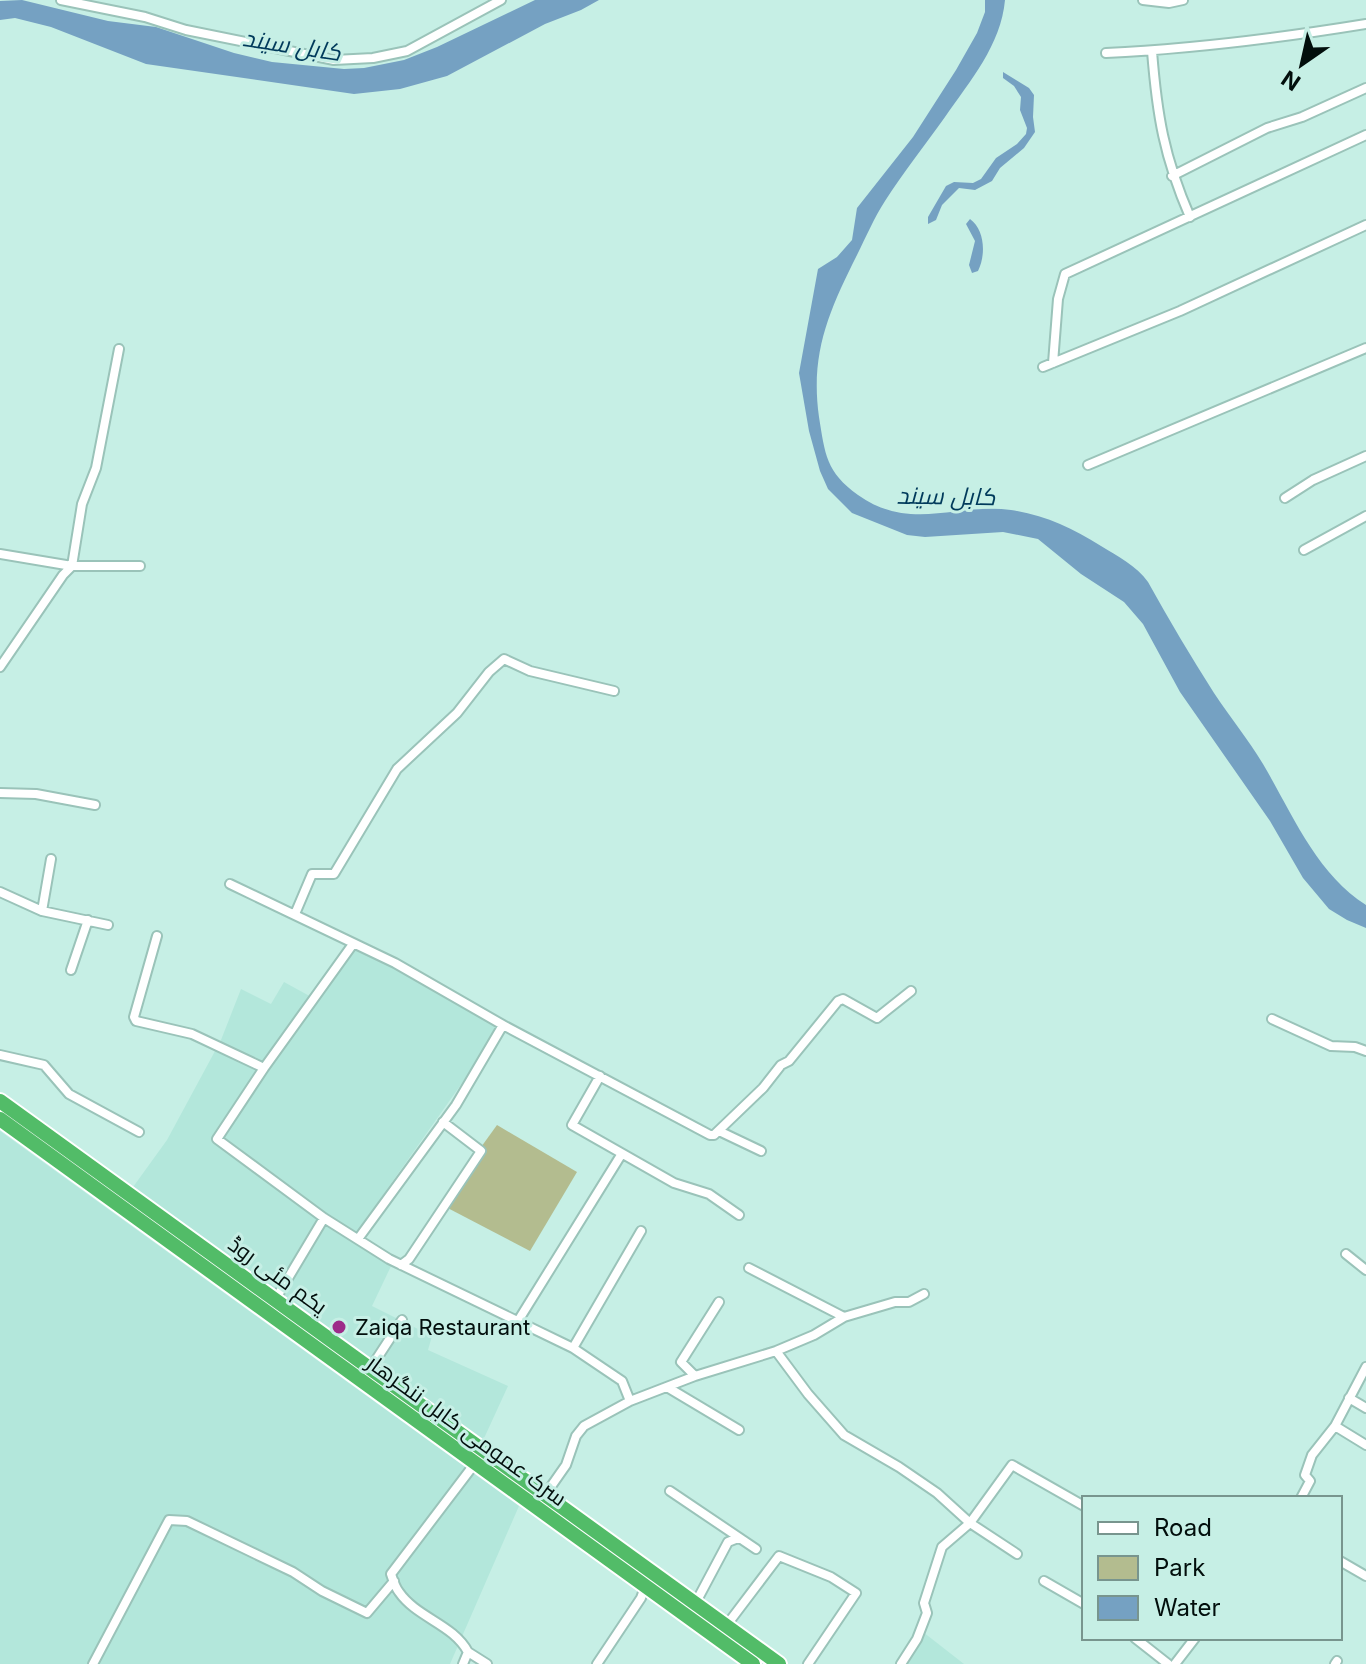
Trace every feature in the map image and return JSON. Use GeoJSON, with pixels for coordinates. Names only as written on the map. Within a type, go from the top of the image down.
{"type":"FeatureCollection","features":[{"type":"Feature","properties":{"kind":"highway","name":"یکم مئی روڈ"},"geometry":{"type":"LineString","coordinates":[[0,1101],[370,1369],[478,1455]]}},
{"type":"Feature","properties":{"kind":"highway","name":"سرک عمومی کابل ننگرهار"},"geometry":{"type":"LineString","coordinates":[[0,1119],[478,1455],[645,1587],[751,1663]]}},
{"type":"Feature","properties":{"kind":"highway","name":"سرک عمومی کابل ننگرهار"},"geometry":{"type":"LineString","coordinates":[[478,1455],[545,1495],[779,1664]]}},
{"type":"Feature","properties":{"kind":"street"},"geometry":{"type":"LineString","coordinates":[[61,0],[145,17],[199,33],[334,60],[373,58],[407,51],[501,0]]}},
{"type":"Feature","properties":{"kind":"street"},"geometry":{"type":"LineString","coordinates":[[1143,0],[1169,3],[1183,0]]}},
{"type":"Feature","properties":{"kind":"street"},"geometry":{"type":"LineString","coordinates":[[1106,53],[1152,51],[1366,24]]}},
{"type":"Feature","properties":{"kind":"street"},"geometry":{"type":"LineString","coordinates":[[1152,51],[1156,112],[1172,176],[1190,217]]}},
{"type":"Feature","properties":{"kind":"street"},"geometry":{"type":"LineString","coordinates":[[1172,176],[1267,128],[1302,117],[1366,88]]}},
{"type":"Feature","properties":{"kind":"street"},"geometry":{"type":"LineString","coordinates":[[1053,363],[1058,299],[1065,274],[1366,135]]}},
{"type":"Feature","properties":{"kind":"street"},"geometry":{"type":"LineString","coordinates":[[1043,367],[1180,311],[1366,225]]}},
{"type":"Feature","properties":{"kind":"street"},"geometry":{"type":"LineString","coordinates":[[1088,465],[1366,348]]}},
{"type":"Feature","properties":{"kind":"street"},"geometry":{"type":"LineString","coordinates":[[0,667],[72,566],[82,504],[96,468],[119,349]]}},
{"type":"Feature","properties":{"kind":"street"},"geometry":{"type":"LineString","coordinates":[[1285,498],[1313,480],[1366,456]]}},
{"type":"Feature","properties":{"kind":"street"},"geometry":{"type":"LineString","coordinates":[[1304,550],[1366,516]]}},
{"type":"Feature","properties":{"kind":"street"},"geometry":{"type":"LineString","coordinates":[[0,554],[72,566],[140,566]]}},
{"type":"Feature","properties":{"kind":"street"},"geometry":{"type":"LineString","coordinates":[[295,914],[312,874],[334,874],[397,769],[457,713],[489,672],[504,659],[530,671],[614,691]]}},
{"type":"Feature","properties":{"kind":"street"},"geometry":{"type":"LineString","coordinates":[[0,793],[36,794],[95,805]]}},
{"type":"Feature","properties":{"kind":"street"},"geometry":{"type":"LineString","coordinates":[[42,911],[51,859]]}},
{"type":"Feature","properties":{"kind":"street"},"geometry":{"type":"LineString","coordinates":[[230,884],[441,987],[503,1025],[710,1135],[719,1131],[763,1088],[781,1065],[789,1061],[838,1001],[843,999],[877,1018],[911,991]]}},
{"type":"Feature","properties":{"kind":"street"},"geometry":{"type":"LineString","coordinates":[[0,892],[42,911],[108,925]]}},
{"type":"Feature","properties":{"kind":"street"},"geometry":{"type":"LineString","coordinates":[[71,970],[88,920]]}},
{"type":"Feature","properties":{"kind":"street"},"geometry":{"type":"LineString","coordinates":[[157,936],[141,984],[134,1017],[136,1021],[192,1034],[264,1068]]}},
{"type":"Feature","properties":{"kind":"street"},"geometry":{"type":"LineString","coordinates":[[353,944],[217,1139],[324,1218],[401,1265],[573,1348],[622,1381],[630,1401]]}},
{"type":"Feature","properties":{"kind":"street"},"geometry":{"type":"LineString","coordinates":[[1272,1019],[1331,1046],[1355,1047],[1366,1051]]}},
{"type":"Feature","properties":{"kind":"street"},"geometry":{"type":"LineString","coordinates":[[358,1239],[443,1122],[503,1025]]}},
{"type":"Feature","properties":{"kind":"street"},"geometry":{"type":"LineString","coordinates":[[0,1055],[44,1065],[69,1094],[139,1132]]}},
{"type":"Feature","properties":{"kind":"street"},"geometry":{"type":"LineString","coordinates":[[600,1076],[572,1125],[674,1183],[709,1194],[739,1215]]}},
{"type":"Feature","properties":{"kind":"street"},"geometry":{"type":"LineString","coordinates":[[401,1265],[409,1259],[481,1151],[443,1122]]}},
{"type":"Feature","properties":{"kind":"street"},"geometry":{"type":"LineString","coordinates":[[719,1131],[761,1151]]}},
{"type":"Feature","properties":{"kind":"street"},"geometry":{"type":"LineString","coordinates":[[518,1321],[621,1155]]}},
{"type":"Feature","properties":{"kind":"street"},"geometry":{"type":"LineString","coordinates":[[275,1300],[324,1218]]}},
{"type":"Feature","properties":{"kind":"street"},"geometry":{"type":"LineString","coordinates":[[573,1348],[641,1231]]}},
{"type":"Feature","properties":{"kind":"street"},"geometry":{"type":"LineString","coordinates":[[1346,1254],[1366,1270]]}},
{"type":"Feature","properties":{"kind":"street"},"geometry":{"type":"LineString","coordinates":[[749,1268],[844,1317]]}},
{"type":"Feature","properties":{"kind":"street"},"geometry":{"type":"LineString","coordinates":[[545,1495],[566,1465],[576,1436],[584,1426],[630,1401],[695,1376],[776,1351],[814,1335],[844,1317],[895,1302],[909,1302],[924,1294]]}},
{"type":"Feature","properties":{"kind":"street"},"geometry":{"type":"LineString","coordinates":[[695,1376],[681,1362],[719,1302]]}},
{"type":"Feature","properties":{"kind":"street"},"geometry":{"type":"LineString","coordinates":[[370,1369],[402,1320]]}},
{"type":"Feature","properties":{"kind":"street"},"geometry":{"type":"LineString","coordinates":[[776,1351],[844,1435],[937,1493],[970,1523],[1017,1554]]}},
{"type":"Feature","properties":{"kind":"street"},"geometry":{"type":"LineString","coordinates":[[1302,1496],[1310,1481],[1305,1475],[1312,1455],[1335,1426],[1366,1367]]}},
{"type":"Feature","properties":{"kind":"street"},"geometry":{"type":"LineString","coordinates":[[667,1387],[739,1430]]}},
{"type":"Feature","properties":{"kind":"street"},"geometry":{"type":"LineString","coordinates":[[1349,1398],[1366,1408]]}},
{"type":"Feature","properties":{"kind":"street"},"geometry":{"type":"LineString","coordinates":[[1335,1426],[1366,1445]]}},
{"type":"Feature","properties":{"kind":"street"},"geometry":{"type":"LineString","coordinates":[[478,1455],[391,1574],[399,1593],[422,1613],[460,1638],[468,1652],[487,1664]]}},
{"type":"Feature","properties":{"kind":"street"},"geometry":{"type":"LineString","coordinates":[[901,1664],[917,1639],[927,1613],[924,1603],[942,1547],[970,1523],[1012,1465],[1082,1505]]}},
{"type":"Feature","properties":{"kind":"street"},"geometry":{"type":"LineString","coordinates":[[670,1491],[756,1549]]}},
{"type":"Feature","properties":{"kind":"street"},"geometry":{"type":"LineString","coordinates":[[93,1664],[169,1520],[187,1521],[293,1572],[322,1591],[367,1613],[394,1581]]}},
{"type":"Feature","properties":{"kind":"street"},"geometry":{"type":"LineString","coordinates":[[695,1605],[728,1542],[738,1538]]}},
{"type":"Feature","properties":{"kind":"street"},"geometry":{"type":"LineString","coordinates":[[725,1626],[779,1556],[809,1567],[856,1593],[808,1664]]}},
{"type":"Feature","properties":{"kind":"street"},"geometry":{"type":"LineString","coordinates":[[1342,1562],[1366,1576]]}},
{"type":"Feature","properties":{"kind":"street"},"geometry":{"type":"LineString","coordinates":[[1044,1581],[1082,1603]]}},
{"type":"Feature","properties":{"kind":"street"},"geometry":{"type":"LineString","coordinates":[[597,1664],[641,1598],[645,1587]]}},
{"type":"Feature","properties":{"kind":"street"},"geometry":{"type":"LineString","coordinates":[[1138,1640],[1168,1664]]}},
{"type":"Feature","properties":{"kind":"street"},"geometry":{"type":"LineString","coordinates":[[1175,1664],[1193,1640]]}},
{"type":"Feature","properties":{"kind":"street"},"geometry":{"type":"LineString","coordinates":[[463,1664],[468,1652]]}},
{"type":"Feature","properties":{"kind":"shaded area"},"geometry":{"type":"Polygon","coordinates":[[[353,944],[503,1025],[354,1236],[392,1264],[372,1306],[432,1336],[428,1350],[508,1386],[480,1447],[128,1194],[167,1140],[221,1040],[241,989],[271,1004],[284,982],[315,999],[353,944]]]}},
{"type":"Feature","properties":{"kind":"shaded area"},"geometry":{"type":"Polygon","coordinates":[[[0,1131],[519,1506],[450,1664],[0,1664],[0,1131]]]}},
{"type":"Feature","properties":{"kind":"shaded area"},"geometry":{"type":"Polygon","coordinates":[[[923,1632],[964,1664],[903,1664],[923,1632]]]}},
{"type":"Feature","properties":{"kind":"green space"},"geometry":{"type":"Polygon","coordinates":[[[497,1125],[577,1172],[530,1251],[440,1204],[497,1125]]]}},
{"type":"Feature","properties":{"kind":"water"},"geometry":{"type":"Polygon","coordinates":[[[22,0],[108,21],[156,27],[272,62],[344,69],[404,60],[535,0],[599,0],[545,24],[447,76],[400,89],[354,94],[146,64],[51,27],[15,18],[0,20],[0,1],[22,0]]]}},
{"type":"Feature","properties":{"kind":"water"},"geometry":{"type":"Polygon","coordinates":[[[985,0],[1005,0],[991,47],[974,76],[881,207],[830,314],[817,373],[821,430],[829,461],[847,487],[877,506],[915,514],[991,509],[1035,515],[1079,533],[1138,571],[1148,582],[1214,693],[1257,755],[1319,859],[1348,892],[1366,905],[1366,928],[1329,909],[1303,878],[1270,821],[1180,692],[1143,624],[1124,602],[1081,574],[1038,539],[1003,532],[925,537],[907,535],[852,513],[828,489],[820,471],[799,373],[818,269],[837,257],[852,240],[857,208],[913,137],[956,70],[977,33],[985,12],[985,0]]]}},
{"type":"Feature","properties":{"kind":"water"},"geometry":{"type":"Polygon","coordinates":[[[1003,72],[1029,88],[1034,95],[1035,132],[1024,148],[1000,168],[992,181],[975,190],[959,188],[942,205],[936,220],[928,224],[928,217],[946,186],[981,179],[996,158],[1026,134],[1027,128],[1020,110],[1021,97],[1014,86],[1003,78],[1003,72]]]}},
{"type":"Feature","properties":{"kind":"water"},"geometry":{"type":"Polygon","coordinates":[[[970,219],[979,230],[983,250],[981,265],[978,271],[972,273],[969,265],[975,241],[966,224],[970,219]]]}},
{"type":"Feature","properties":{"kind":"place","name":"Zaiqa Restaurant"},"geometry":{"type":"Point","coordinates":[339,1327]}},
{"type":"Feature","properties":{"kind":"water label","name":"کابل سيند"},"geometry":{"type":"Point","coordinates":[292,45]}},
{"type":"Feature","properties":{"kind":"water label","name":"کابل سيند"},"geometry":{"type":"Point","coordinates":[946,496]}}]}
